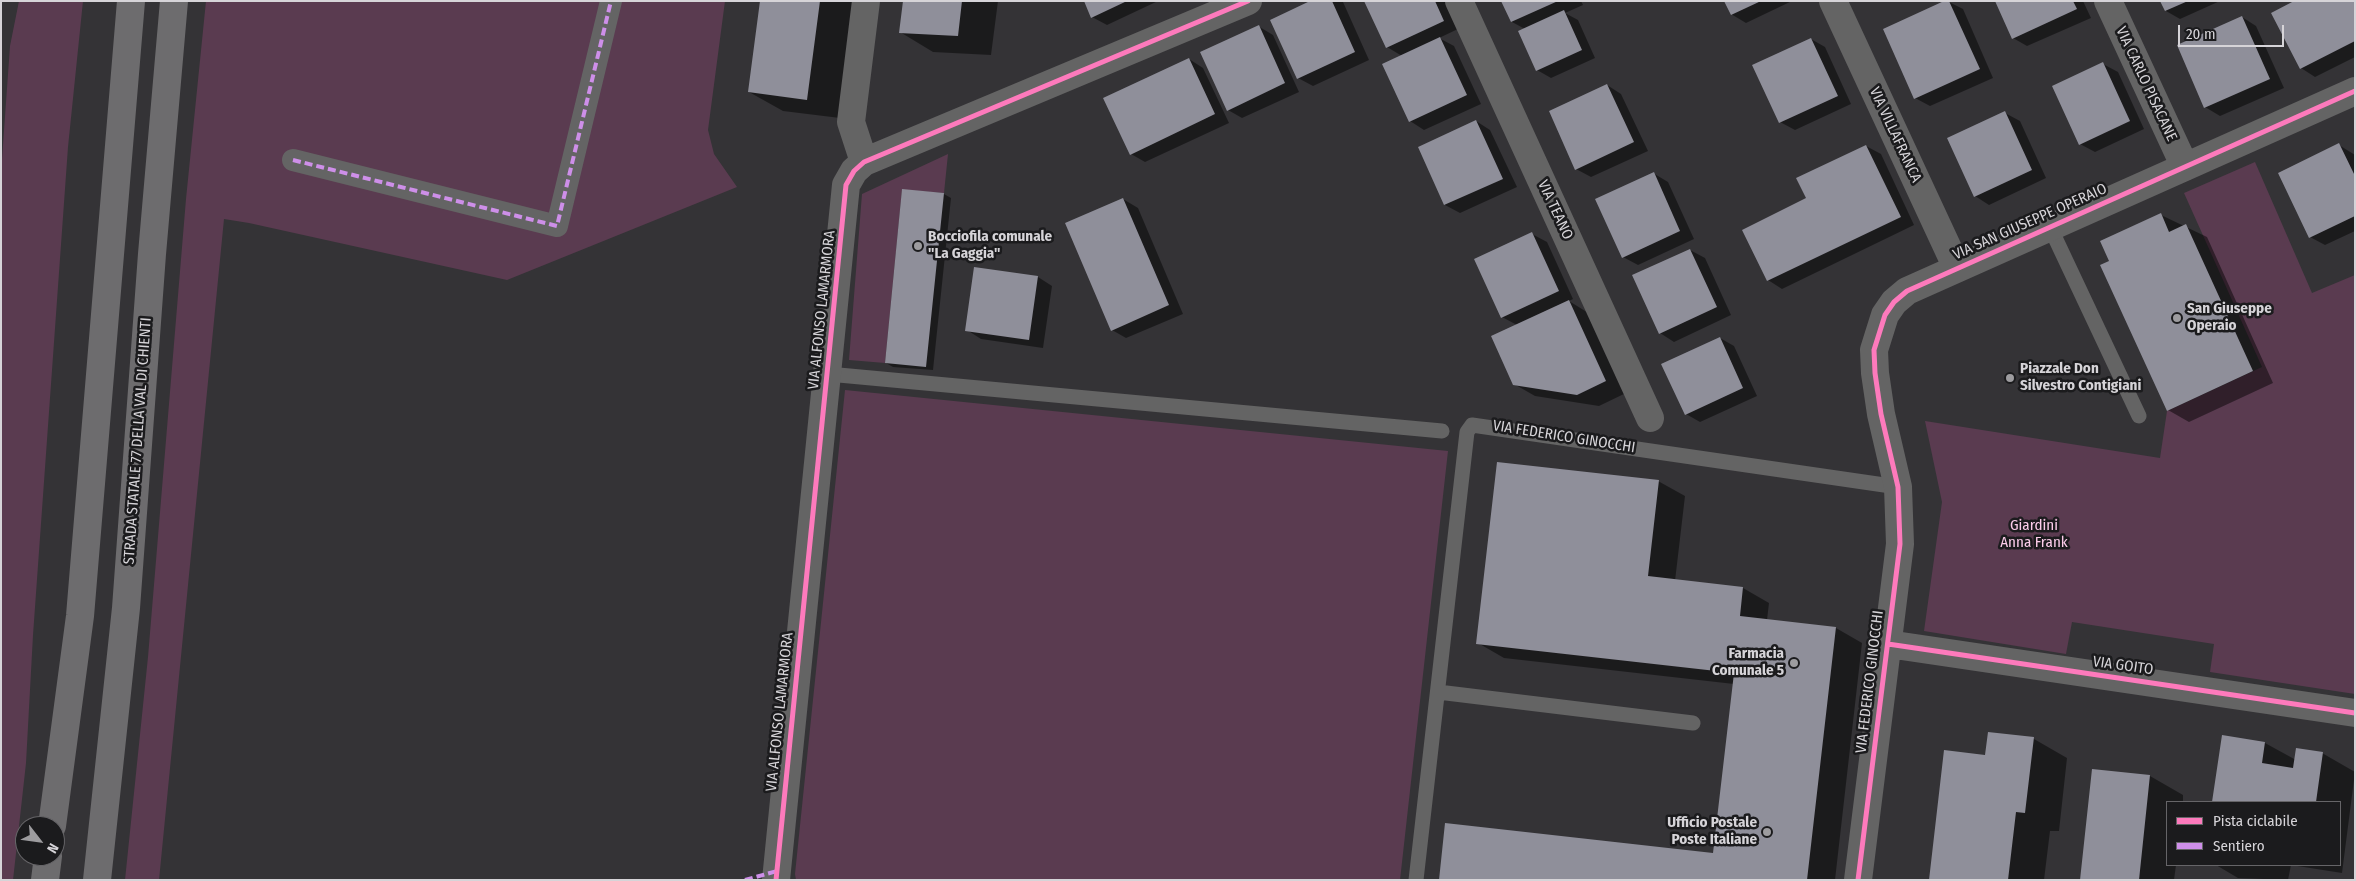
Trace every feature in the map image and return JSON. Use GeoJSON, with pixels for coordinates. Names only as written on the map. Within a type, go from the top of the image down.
{"type":"FeatureCollection","features":[{"type":"Feature","properties":{"kind":"highway"},"geometry":{"type":"LineString","coordinates":[[53,816],[75,652],[132,1]]}},
{"type":"Feature","properties":{"kind":"highway","name":"STRADA STATALE 77 DELLA VAL DI CHIENTI"},"geometry":{"type":"LineString","coordinates":[[97,880],[126,608],[166,78],[174,1]]}},
{"type":"Feature","properties":{"kind":"highway"},"geometry":{"type":"LineString","coordinates":[[44,880],[46,866]]}},
{"type":"Feature","properties":{"kind":"street"},"geometry":{"type":"LineString","coordinates":[[293,160],[557,226],[611,1]]}},
{"type":"Feature","properties":{"kind":"street"},"geometry":{"type":"LineString","coordinates":[[864,162],[851,122],[866,1]]}},
{"type":"Feature","properties":{"kind":"street","name":"VIA ALFONSO LAMARMORA"},"geometry":{"type":"LineString","coordinates":[[776,880],[846,185],[854,171],[864,162],[1248,1]]}},
{"type":"Feature","properties":{"kind":"street","name":"VIA TEANO"},"geometry":{"type":"LineString","coordinates":[[1459,1],[1650,418]]}},
{"type":"Feature","properties":{"kind":"street","name":"VIA VILLAFRANCA"},"geometry":{"type":"LineString","coordinates":[[1833,1],[1957,268]]}},
{"type":"Feature","properties":{"kind":"street","name":"VIA CARLO PISACANE"},"geometry":{"type":"LineString","coordinates":[[2108,1],[2185,167]]}},
{"type":"Feature","properties":{"kind":"street","name":"VIA SAN GIUSEPPE OPERAIO"},"geometry":{"type":"LineString","coordinates":[[1898,487],[1877,393],[1874,350],[1878,331],[1885,315],[1894,302],[1907,291],[1957,268],[2355,91]]}},
{"type":"Feature","properties":{"kind":"street","name":"VIA FEDERICO GINOCCHI"},"geometry":{"type":"LineString","coordinates":[[1858,880],[1900,544],[1898,487]]}},
{"type":"Feature","properties":{"kind":"street","name":"VIA GOITO"},"geometry":{"type":"LineString","coordinates":[[1888,644],[2355,713]]}},
{"type":"Feature","properties":{"kind":"lane"},"geometry":{"type":"LineString","coordinates":[[2050,227],[2139,416]]}},
{"type":"Feature","properties":{"kind":"lane"},"geometry":{"type":"LineString","coordinates":[[828,374],[1442,431]]}},
{"type":"Feature","properties":{"kind":"lane","name":"VIA FEDERICO GINOCCHI"},"geometry":{"type":"LineString","coordinates":[[1416,880],[1467,432],[1472,424],[1898,487]]}},
{"type":"Feature","properties":{"kind":"lane"},"geometry":{"type":"LineString","coordinates":[[1438,692],[1693,724]]}},
{"type":"Feature","properties":{"kind":"green space"},"geometry":{"type":"Polygon","coordinates":[[[19,1],[83,1],[68,147],[33,635],[26,763],[20,816],[15,816],[13,880],[1,880],[1,173],[10,46],[19,1]]]}},
{"type":"Feature","properties":{"kind":"green space"},"geometry":{"type":"Polygon","coordinates":[[[206,1],[725,1],[708,130],[714,154],[737,187],[507,280],[224,219],[159,880],[125,880],[148,657],[186,199],[206,1]]]}},
{"type":"Feature","properties":{"kind":"green space"},"geometry":{"type":"Polygon","coordinates":[[[948,154],[944,193],[902,190],[885,363],[849,360],[862,194],[948,154]]]}},
{"type":"Feature","properties":{"kind":"green space","name":"Giardini Anna Frank"},"geometry":{"type":"Polygon","coordinates":[[[2255,162],[2312,293],[2355,275],[2355,694],[2210,672],[2214,644],[2072,622],[2066,654],[1924,631],[1942,502],[1925,421],[2160,458],[2167,411],[2262,367],[2184,193],[2255,162]]]}},
{"type":"Feature","properties":{"kind":"green space"},"geometry":{"type":"Polygon","coordinates":[[[845,390],[1448,451],[1400,880],[796,880],[795,874],[845,390]]]}},
{"type":"Feature","properties":{"kind":"building"},"geometry":{"type":"Polygon","coordinates":[[[760,1],[820,1],[807,100],[748,92],[760,1]]]}},
{"type":"Feature","properties":{"kind":"building"},"geometry":{"type":"Polygon","coordinates":[[[903,1],[962,1],[958,36],[899,33],[903,1]]]}},
{"type":"Feature","properties":{"kind":"building"},"geometry":{"type":"Polygon","coordinates":[[[1084,1],[1127,1],[1091,18],[1084,1]]]}},
{"type":"Feature","properties":{"kind":"building"},"geometry":{"type":"Polygon","coordinates":[[[1310,1],[1332,1],[1355,52],[1297,79],[1270,20],[1310,1]]]}},
{"type":"Feature","properties":{"kind":"building"},"geometry":{"type":"Polygon","coordinates":[[[1364,1],[1435,1],[1444,21],[1386,48],[1364,1]]]}},
{"type":"Feature","properties":{"kind":"building"},"geometry":{"type":"Polygon","coordinates":[[[1501,1],[1558,1],[1511,22],[1501,1]]]}},
{"type":"Feature","properties":{"kind":"building"},"geometry":{"type":"Polygon","coordinates":[[[1724,1],[1761,1],[1731,15],[1724,1]]]}},
{"type":"Feature","properties":{"kind":"building"},"geometry":{"type":"Polygon","coordinates":[[[1944,1],[1949,1],[1980,69],[1914,99],[1883,29],[1944,1]]]}},
{"type":"Feature","properties":{"kind":"building"},"geometry":{"type":"Polygon","coordinates":[[[1995,1],[2073,1],[2077,9],[2012,39],[1995,1]]]}},
{"type":"Feature","properties":{"kind":"building"},"geometry":{"type":"Polygon","coordinates":[[[2160,1],[2188,1],[2165,11],[2160,1]]]}},
{"type":"Feature","properties":{"kind":"building"},"geometry":{"type":"Polygon","coordinates":[[[2294,1],[2355,1],[2355,41],[2300,69],[2271,13],[2294,1]]]}},
{"type":"Feature","properties":{"kind":"building"},"geometry":{"type":"Polygon","coordinates":[[[1564,10],[1582,50],[1536,71],[1518,31],[1564,10]]]}},
{"type":"Feature","properties":{"kind":"building"},"geometry":{"type":"Polygon","coordinates":[[[2242,16],[2270,79],[2204,108],[2177,45],[2242,16]]]}},
{"type":"Feature","properties":{"kind":"building"},"geometry":{"type":"Polygon","coordinates":[[[1259,25],[1285,83],[1227,111],[1200,52],[1259,25]]]}},
{"type":"Feature","properties":{"kind":"building"},"geometry":{"type":"Polygon","coordinates":[[[1440,37],[1467,95],[1409,122],[1382,64],[1440,37]]]}},
{"type":"Feature","properties":{"kind":"building"},"geometry":{"type":"Polygon","coordinates":[[[1811,38],[1838,96],[1779,123],[1752,65],[1811,38]]]}},
{"type":"Feature","properties":{"kind":"building"},"geometry":{"type":"Polygon","coordinates":[[[1189,58],[1215,114],[1130,155],[1103,98],[1189,58]]]}},
{"type":"Feature","properties":{"kind":"building"},"geometry":{"type":"Polygon","coordinates":[[[2103,62],[2130,121],[2079,145],[2052,86],[2103,62]]]}},
{"type":"Feature","properties":{"kind":"building"},"geometry":{"type":"Polygon","coordinates":[[[1607,84],[1634,142],[1575,170],[1549,111],[1607,84]]]}},
{"type":"Feature","properties":{"kind":"building"},"geometry":{"type":"Polygon","coordinates":[[[2005,111],[2032,170],[1974,197],[1947,138],[2005,111]]]}},
{"type":"Feature","properties":{"kind":"building"},"geometry":{"type":"Polygon","coordinates":[[[1476,120],[1503,179],[1444,205],[1418,147],[1476,120]]]}},
{"type":"Feature","properties":{"kind":"building"},"geometry":{"type":"Polygon","coordinates":[[[2339,143],[2355,176],[2355,216],[2309,238],[2278,173],[2339,143]]]}},
{"type":"Feature","properties":{"kind":"building"},"geometry":{"type":"Polygon","coordinates":[[[1866,145],[1901,217],[1767,281],[1742,230],[1806,198],[1796,178],[1866,145]]]}},
{"type":"Feature","properties":{"kind":"building"},"geometry":{"type":"Polygon","coordinates":[[[1654,172],[1680,231],[1622,258],[1595,199],[1654,172]]]}},
{"type":"Feature","properties":{"kind":"building","name":"Bocciofila comunale \"La Gaggia\""},"geometry":{"type":"Polygon","coordinates":[[[902,189],[944,193],[926,367],[885,363],[902,189]]]}},
{"type":"Feature","properties":{"kind":"building"},"geometry":{"type":"Polygon","coordinates":[[[1123,198],[1169,305],[1111,331],[1065,223],[1123,198]]]}},
{"type":"Feature","properties":{"kind":"building","name":"San Giuseppe Operaio"},"geometry":{"type":"Polygon","coordinates":[[[2161,213],[2169,232],[2186,224],[2253,371],[2167,411],[2100,265],[2109,261],[2100,241],[2161,213]]]}},
{"type":"Feature","properties":{"kind":"building"},"geometry":{"type":"Polygon","coordinates":[[[1532,232],[1559,291],[1501,318],[1474,259],[1532,232]]]}},
{"type":"Feature","properties":{"kind":"building"},"geometry":{"type":"Polygon","coordinates":[[[1690,249],[1717,307],[1659,334],[1632,275],[1690,249]]]}},
{"type":"Feature","properties":{"kind":"building"},"geometry":{"type":"Polygon","coordinates":[[[974,267],[1038,276],[1029,340],[965,331],[974,267]]]}},
{"type":"Feature","properties":{"kind":"building"},"geometry":{"type":"Polygon","coordinates":[[[1569,300],[1606,381],[1577,395],[1513,385],[1491,336],[1569,300]]]}},
{"type":"Feature","properties":{"kind":"building"},"geometry":{"type":"Polygon","coordinates":[[[1720,337],[1743,388],[1685,415],[1661,364],[1720,337]]]}},
{"type":"Feature","properties":{"kind":"building"},"geometry":{"type":"Polygon","coordinates":[[[1497,462],[1659,480],[1648,576],[1743,587],[1740,616],[1836,627],[1807,880],[1439,880],[1445,823],[1713,853],[1734,673],[1476,644],[1497,462]]]}},
{"type":"Feature","properties":{"kind":"building"},"geometry":{"type":"Polygon","coordinates":[[[1988,732],[2034,737],[2025,813],[2016,812],[2008,880],[1929,880],[1944,750],[1985,755],[1988,732]]]}},
{"type":"Feature","properties":{"kind":"building"},"geometry":{"type":"Polygon","coordinates":[[[2222,735],[2265,742],[2262,763],[2293,768],[2296,748],[2323,752],[2316,801],[2212,801],[2222,735]]]}},
{"type":"Feature","properties":{"kind":"building"},"geometry":{"type":"Polygon","coordinates":[[[2092,769],[2150,775],[2139,880],[2080,880],[2092,769]]]}},
{"type":"Feature","properties":{"kind":"marked path"},"geometry":{"type":"LineString","coordinates":[[293,160],[557,226],[611,1]]}},
{"type":"Feature","properties":{"kind":"marked path"},"geometry":{"type":"LineString","coordinates":[[745,880],[777,871]]}},
{"type":"Feature","properties":{"kind":"cycle path"},"geometry":{"type":"LineString","coordinates":[[776,880],[846,185],[854,171],[864,162],[1248,1]]}},
{"type":"Feature","properties":{"kind":"cycle path"},"geometry":{"type":"LineString","coordinates":[[1858,880],[1900,544],[1898,487],[1881,414],[1875,373],[1874,350],[1885,315],[1894,302],[1907,291],[2355,91]]}},
{"type":"Feature","properties":{"kind":"cycle path"},"geometry":{"type":"LineString","coordinates":[[1888,644],[2355,713]]}},
{"type":"Feature","properties":{"kind":"place","name":"Bocciofila comunale \"La Gaggia\""},"geometry":{"type":"Point","coordinates":[918,246]}},
{"type":"Feature","properties":{"kind":"place","name":"San Giuseppe Operaio"},"geometry":{"type":"Point","coordinates":[2177,318]}},
{"type":"Feature","properties":{"kind":"place","name":"Piazzale Don Silvestro Contigiani"},"geometry":{"type":"Point","coordinates":[2010,378]}},
{"type":"Feature","properties":{"kind":"place","name":"Farmacia Comunale 5"},"geometry":{"type":"Point","coordinates":[1794,663]}},
{"type":"Feature","properties":{"kind":"place","name":"Ufficio Postale Poste Italiane"},"geometry":{"type":"Point","coordinates":[1767,832]}}]}
